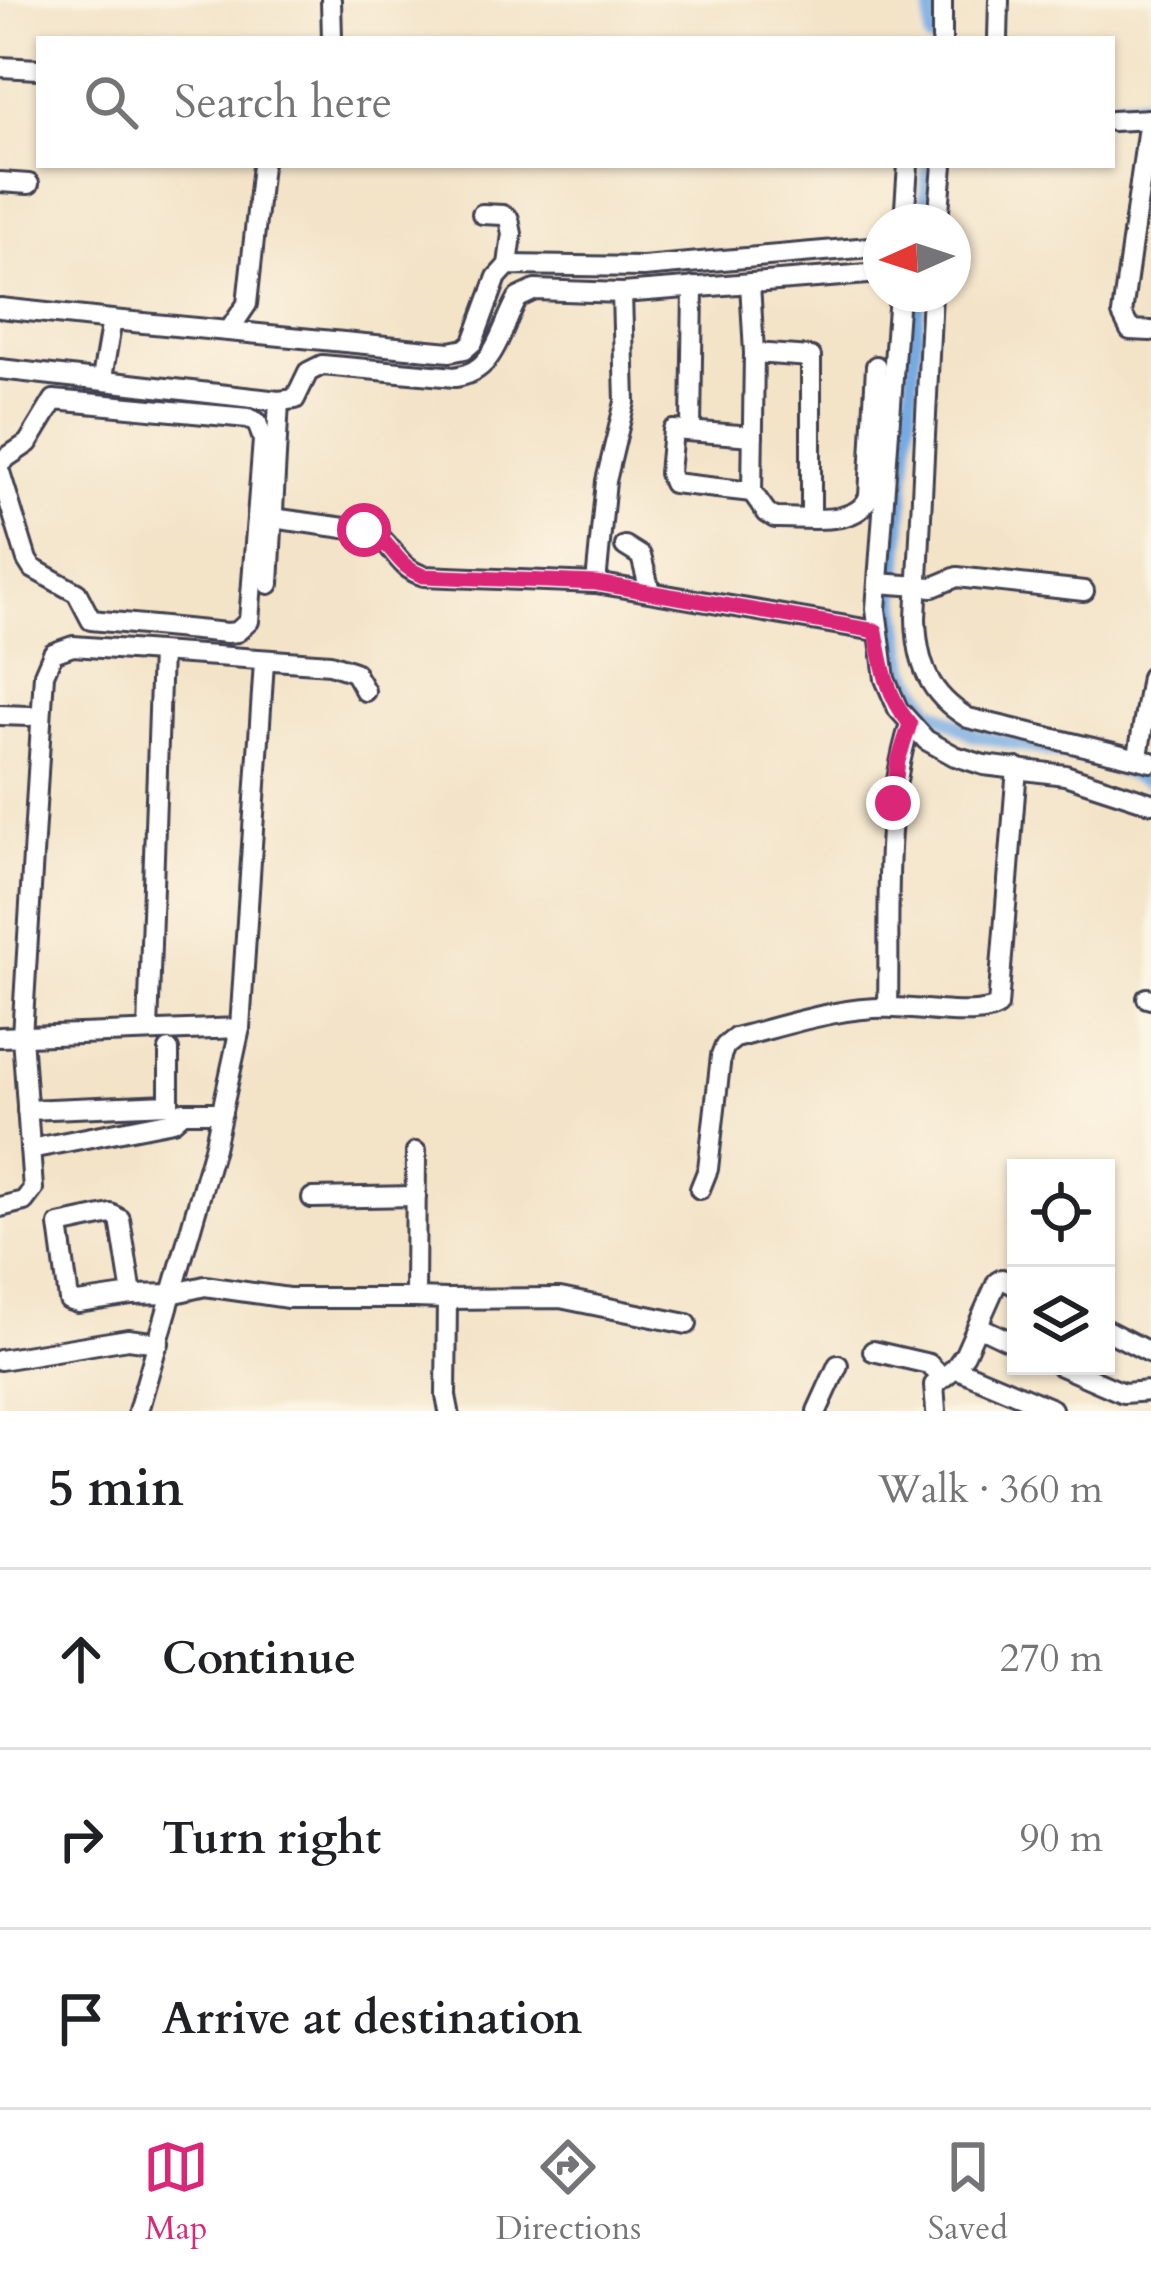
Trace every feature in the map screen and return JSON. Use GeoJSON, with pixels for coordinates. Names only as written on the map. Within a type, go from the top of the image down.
{"type":"FeatureCollection","features":[{"type":"Feature","properties":{"kind":"street"},"geometry":{"type":"LineString","coordinates":[[332,0],[332,36]]}},
{"type":"Feature","properties":{"kind":"street"},"geometry":{"type":"LineString","coordinates":[[942,0],[942,36]]}},
{"type":"Feature","properties":{"kind":"street"},"geometry":{"type":"LineString","coordinates":[[998,36],[999,0]]}},
{"type":"Feature","properties":{"kind":"street"},"geometry":{"type":"LineString","coordinates":[[0,67],[36,69]]}},
{"type":"Feature","properties":{"kind":"street"},"geometry":{"type":"LineString","coordinates":[[1115,121],[1150,119],[1122,314],[1130,330],[1151,331]]}},
{"type":"Feature","properties":{"kind":"street"},"geometry":{"type":"LineString","coordinates":[[230,329],[248,304],[262,168]]}},
{"type":"Feature","properties":{"kind":"street"},"geometry":{"type":"LineString","coordinates":[[905,204],[908,168]]}},
{"type":"Feature","properties":{"kind":"street"},"geometry":{"type":"LineString","coordinates":[[940,204],[943,168]]}},
{"type":"Feature","properties":{"kind":"street"},"geometry":{"type":"LineString","coordinates":[[0,182],[29,184]]}},
{"type":"Feature","properties":{"kind":"street"},"geometry":{"type":"LineString","coordinates":[[0,308],[458,352],[472,342],[497,277],[508,265],[509,219],[482,214]]}},
{"type":"Feature","properties":{"kind":"street"},"geometry":{"type":"LineString","coordinates":[[508,265],[643,267],[863,248]]}},
{"type":"Feature","properties":{"kind":"street"},"geometry":{"type":"LineString","coordinates":[[0,369],[279,401],[295,399],[308,372],[322,365],[465,376],[483,365],[499,343],[512,308],[526,293],[622,293],[863,274]]}},
{"type":"Feature","properties":{"kind":"street"},"geometry":{"type":"LineString","coordinates":[[750,283],[752,491],[767,514],[775,518],[850,516],[868,503],[876,366]]}},
{"type":"Feature","properties":{"kind":"street"},"geometry":{"type":"LineString","coordinates":[[693,287],[682,429],[669,472],[673,483],[752,491]]}},
{"type":"Feature","properties":{"kind":"street"},"geometry":{"type":"LineString","coordinates":[[596,583],[605,481],[625,402],[622,293]]}},
{"type":"Feature","properties":{"kind":"street"},"geometry":{"type":"LineString","coordinates":[[898,312],[876,631],[885,679],[898,709],[926,740],[955,756],[983,765],[1065,775],[1151,802]]}},
{"type":"Feature","properties":{"kind":"street"},"geometry":{"type":"LineString","coordinates":[[931,312],[915,586],[916,642],[931,687],[946,705],[968,718],[1145,759],[1151,677]]}},
{"type":"Feature","properties":{"kind":"street"},"geometry":{"type":"LineString","coordinates":[[102,378],[112,320]]}},
{"type":"Feature","properties":{"kind":"street"},"geometry":{"type":"LineString","coordinates":[[754,353],[811,357],[811,517]]}},
{"type":"Feature","properties":{"kind":"street"},"geometry":{"type":"LineString","coordinates":[[0,462],[28,443],[54,400],[257,422],[263,440],[249,621],[244,628],[227,633],[91,620],[77,593],[32,568],[27,560],[0,472]]}},
{"type":"Feature","properties":{"kind":"street"},"geometry":{"type":"LineString","coordinates":[[268,584],[279,401]]}},
{"type":"Feature","properties":{"kind":"street"},"geometry":{"type":"LineString","coordinates":[[682,429],[753,436]]}},
{"type":"Feature","properties":{"kind":"street"},"geometry":{"type":"LineString","coordinates":[[272,518],[374,532],[408,571],[424,576],[596,583],[876,631]]}},
{"type":"Feature","properties":{"kind":"street"},"geometry":{"type":"LineString","coordinates":[[625,545],[641,556],[650,591]]}},
{"type":"Feature","properties":{"kind":"street"},"geometry":{"type":"LineString","coordinates":[[881,583],[933,587],[957,577],[1084,591]]}},
{"type":"Feature","properties":{"kind":"street"},"geometry":{"type":"LineString","coordinates":[[0,1208],[30,1196],[22,1036],[47,662],[53,653],[74,646],[345,667],[354,672],[365,691]]}},
{"type":"Feature","properties":{"kind":"street"},"geometry":{"type":"LineString","coordinates":[[148,1031],[161,653]]}},
{"type":"Feature","properties":{"kind":"street"},"geometry":{"type":"LineString","coordinates":[[138,1411],[222,1112],[240,1028],[264,662]]}},
{"type":"Feature","properties":{"kind":"street"},"geometry":{"type":"LineString","coordinates":[[0,716],[30,716]]}},
{"type":"Feature","properties":{"kind":"street"},"geometry":{"type":"LineString","coordinates":[[888,1007],[893,803],[898,761],[910,724]]}},
{"type":"Feature","properties":{"kind":"street"},"geometry":{"type":"LineString","coordinates":[[700,1189],[708,1169],[721,1056],[735,1038],[847,1011],[888,1007],[983,1012],[998,1006],[1017,768]]}},
{"type":"Feature","properties":{"kind":"street"},"geometry":{"type":"LineString","coordinates":[[0,1037],[240,1028]]}},
{"type":"Feature","properties":{"kind":"street"},"geometry":{"type":"LineString","coordinates":[[30,1149],[172,1121],[176,1108],[170,1051]]}},
{"type":"Feature","properties":{"kind":"street"},"geometry":{"type":"LineString","coordinates":[[27,1110],[222,1112]]}},
{"type":"Feature","properties":{"kind":"street"},"geometry":{"type":"LineString","coordinates":[[416,1152],[416,1298]]}},
{"type":"Feature","properties":{"kind":"street"},"geometry":{"type":"LineString","coordinates":[[312,1198],[416,1196]]}},
{"type":"Feature","properties":{"kind":"street"},"geometry":{"type":"LineString","coordinates":[[132,1295],[120,1220],[111,1214],[58,1225],[69,1300],[78,1303],[205,1286],[288,1298],[560,1298],[687,1324]]}},
{"type":"Feature","properties":{"kind":"street"},"geometry":{"type":"LineString","coordinates":[[936,1411],[934,1385],[978,1326],[997,1282],[1007,1282]]}},
{"type":"Feature","properties":{"kind":"street"},"geometry":{"type":"LineString","coordinates":[[447,1299],[449,1411]]}},
{"type":"Feature","properties":{"kind":"street"},"geometry":{"type":"LineString","coordinates":[[978,1326],[1007,1340]]}},
{"type":"Feature","properties":{"kind":"street"},"geometry":{"type":"LineString","coordinates":[[1115,1335],[1151,1353]]}},
{"type":"Feature","properties":{"kind":"street"},"geometry":{"type":"LineString","coordinates":[[0,1360],[128,1339],[159,1343]]}},
{"type":"Feature","properties":{"kind":"street"},"geometry":{"type":"LineString","coordinates":[[873,1351],[928,1364],[1052,1409]]}},
{"type":"Feature","properties":{"kind":"street"},"geometry":{"type":"LineString","coordinates":[[817,1411],[838,1365]]}},
{"type":"Feature","properties":{"kind":"street"},"geometry":{"type":"LineString","coordinates":[[1082,1375],[1123,1393],[1151,1391]]}},
{"type":"Feature","properties":{"kind":"waterway"},"geometry":{"type":"LineString","coordinates":[[931,36],[932,0]]}},
{"type":"Feature","properties":{"kind":"waterway"},"geometry":{"type":"LineString","coordinates":[[1115,110],[1151,108]]}},
{"type":"Feature","properties":{"kind":"waterway"},"geometry":{"type":"LineString","coordinates":[[926,204],[929,168]]}},
{"type":"Feature","properties":{"kind":"waterway"},"geometry":{"type":"LineString","coordinates":[[918,312],[895,598],[905,667],[930,709],[974,735],[1095,759],[1151,782]]}},
{"type":"Feature","properties":{"kind":"route"},"geometry":{"type":"LineString","coordinates":[[364,530],[381,536],[408,571],[424,576],[596,583],[876,631],[885,679],[910,724],[898,761],[893,803]]}}]}
